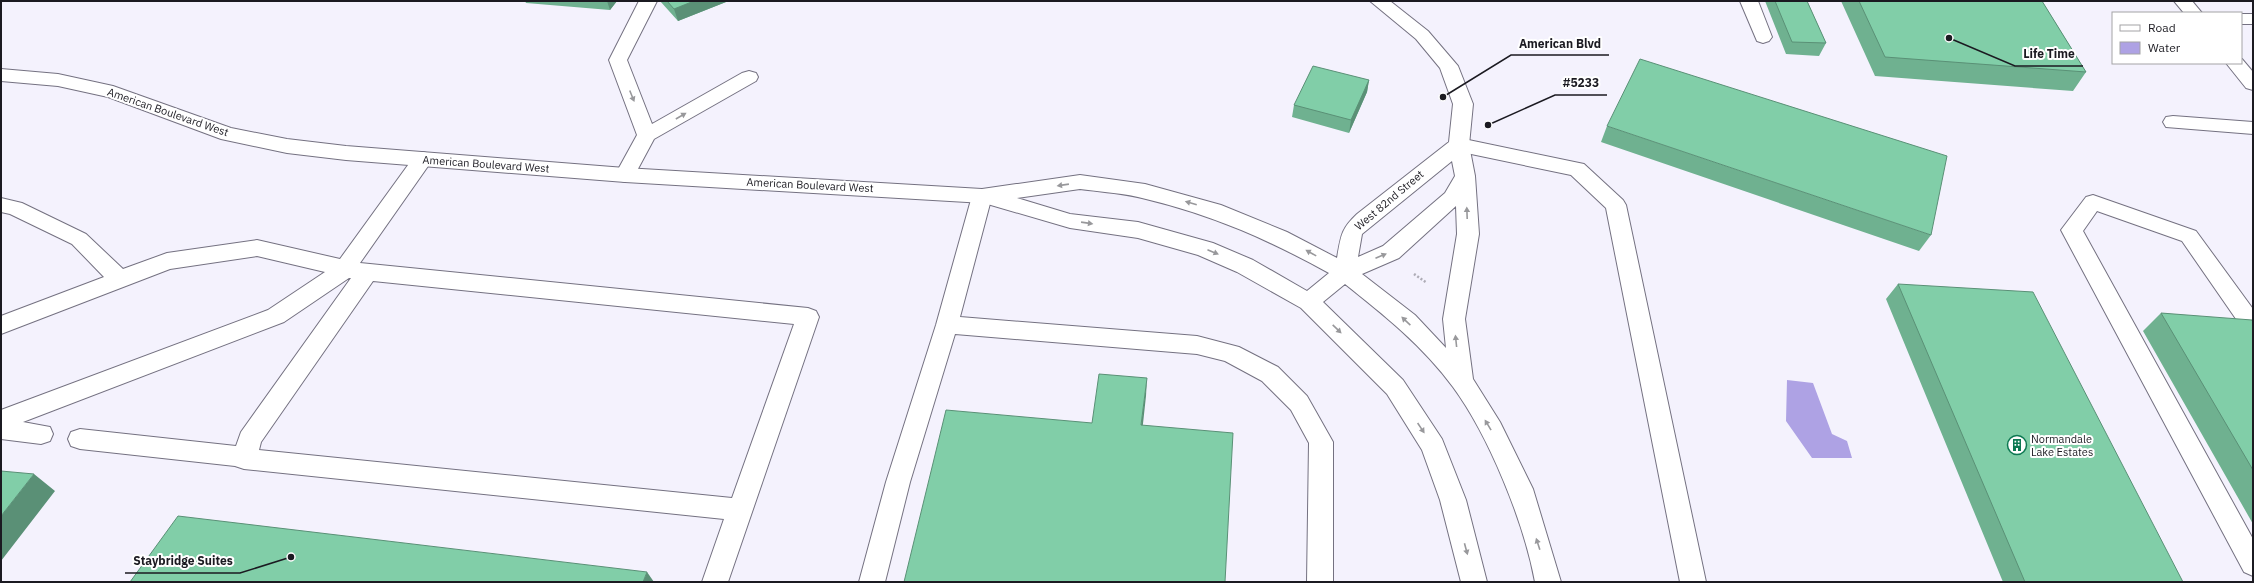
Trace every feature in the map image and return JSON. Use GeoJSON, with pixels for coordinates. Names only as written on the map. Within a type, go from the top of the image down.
{"type":"FeatureCollection","features":[{"type":"Feature","properties":{"kind":"street"},"geometry":{"type":"LineString","coordinates":[[648,1],[618,60],[648,135]]}},
{"type":"Feature","properties":{"kind":"street"},"geometry":{"type":"LineString","coordinates":[[1378,1],[1422,35],[1449,66],[1463,104],[1459,145],[1465,176],[1468,234],[1454,319],[1461,380]]}},
{"type":"Feature","properties":{"kind":"street"},"geometry":{"type":"LineString","coordinates":[[1749,1],[1763,37]]}},
{"type":"Feature","properties":{"kind":"street"},"geometry":{"type":"LineString","coordinates":[[2184,1],[2192,12]]}},
{"type":"Feature","properties":{"kind":"street"},"geometry":{"type":"LineString","coordinates":[[2242,18],[2253,19]]}},
{"type":"Feature","properties":{"kind":"street"},"geometry":{"type":"LineString","coordinates":[[2236,64],[2253,84]]}},
{"type":"Feature","properties":{"kind":"street","name":"American Boulevard West"},"geometry":{"type":"LineString","coordinates":[[1,75],[58,80],[113,92],[169,114],[228,134],[287,146],[423,159],[625,175],[982,196],[1080,182],[1145,190],[1214,210],[1280,237],[1345,272],[1407,321],[1461,380],[1491,429],[1520,488],[1546,571],[1548,582]]}},
{"type":"Feature","properties":{"kind":"street"},"geometry":{"type":"LineString","coordinates":[[625,175],[648,135],[749,77]]}},
{"type":"Feature","properties":{"kind":"street"},"geometry":{"type":"LineString","coordinates":[[2173,122],[2253,128]]}},
{"type":"Feature","properties":{"kind":"street"},"geometry":{"type":"LineString","coordinates":[[1459,145],[1578,170],[1616,204],[1693,582]]}},
{"type":"Feature","properties":{"kind":"street","name":"West 82nd Street"},"geometry":{"type":"LineString","coordinates":[[1345,272],[1352,231],[1370,214],[1459,145]]}},
{"type":"Feature","properties":{"kind":"street"},"geometry":{"type":"LineString","coordinates":[[245,458],[250,439],[356,271],[423,159]]}},
{"type":"Feature","properties":{"kind":"street"},"geometry":{"type":"LineString","coordinates":[[1309,302],[1345,272],[1391,252],[1452,198],[1465,176]]}},
{"type":"Feature","properties":{"kind":"street"},"geometry":{"type":"LineString","coordinates":[[872,582],[898,482],[947,325],[982,196]]}},
{"type":"Feature","properties":{"kind":"street","name":"American Boulevard West"},"geometry":{"type":"LineString","coordinates":[[982,196],[1070,221],[1138,230],[1205,249],[1245,266],[1309,302],[1394,387],[1433,446],[1453,500],[1474,582]]}},
{"type":"Feature","properties":{"kind":"street"},"geometry":{"type":"LineString","coordinates":[[2253,326],[2189,236],[2093,202],[2072,230],[2253,564]]}},
{"type":"Feature","properties":{"kind":"street"},"geometry":{"type":"LineString","coordinates":[[1,205],[15,208],[79,240],[120,279]]}},
{"type":"Feature","properties":{"kind":"street"},"geometry":{"type":"LineString","coordinates":[[1,325],[167,261],[257,248],[356,271],[808,317],[715,582]]}},
{"type":"Feature","properties":{"kind":"street"},"geometry":{"type":"LineString","coordinates":[[1,420],[276,316],[356,271]]}},
{"type":"Feature","properties":{"kind":"street"},"geometry":{"type":"LineString","coordinates":[[947,325],[1197,345],[1231,353],[1270,374],[1299,403],[1321,442],[1320,582]]}},
{"type":"Feature","properties":{"kind":"street"},"geometry":{"type":"LineString","coordinates":[[1,428],[41,434]]}},
{"type":"Feature","properties":{"kind":"street"},"geometry":{"type":"LineString","coordinates":[[80,439],[245,458],[244,459],[308,467],[740,510]]}},
{"type":"Feature","properties":{"kind":"path"},"geometry":{"type":"LineString","coordinates":[[1412,273],[1430,285]]}},
{"type":"Feature","properties":{"kind":"water"},"geometry":{"type":"Polygon","coordinates":[[[1787,380],[1813,383],[1832,434],[1847,441],[1852,458],[1812,458],[1786,421],[1787,380]]]}},
{"type":"Feature","properties":{"kind":"building"},"geometry":{"type":"Polygon","coordinates":[[[667,1],[694,1],[674,9],[667,1]]]}},
{"type":"Feature","properties":{"kind":"building"},"geometry":{"type":"Polygon","coordinates":[[[1775,1],[1807,1],[1826,43],[1792,42],[1775,1]]]}},
{"type":"Feature","properties":{"kind":"building"},"geometry":{"type":"Polygon","coordinates":[[[1859,1],[2042,1],[2086,72],[1885,57],[1859,1]]]}},
{"type":"Feature","properties":{"kind":"building"},"geometry":{"type":"Polygon","coordinates":[[[1640,59],[1947,156],[1931,235],[1607,126],[1640,59]]]}},
{"type":"Feature","properties":{"kind":"building"},"geometry":{"type":"Polygon","coordinates":[[[1313,66],[1369,80],[1351,120],[1294,105],[1313,66]]]}},
{"type":"Feature","properties":{"kind":"building","name":"Normandale Lake Estates"},"geometry":{"type":"Polygon","coordinates":[[[1898,284],[2033,292],[2183,582],[2025,582],[1898,284]]]}},
{"type":"Feature","properties":{"kind":"building"},"geometry":{"type":"Polygon","coordinates":[[[2161,313],[2252,320],[2253,470],[2161,313]]]}},
{"type":"Feature","properties":{"kind":"building"},"geometry":{"type":"Polygon","coordinates":[[[1099,374],[1147,378],[1141,425],[1233,433],[1225,582],[904,582],[946,410],[1092,423],[1099,374]]]}},
{"type":"Feature","properties":{"kind":"building"},"geometry":{"type":"Polygon","coordinates":[[[1,471],[34,474],[1,516],[1,471]]]}},
{"type":"Feature","properties":{"kind":"building"},"geometry":{"type":"Polygon","coordinates":[[[178,516],[647,572],[643,582],[130,582],[178,516]]]}},
{"type":"Feature","properties":{"kind":"place","name":"Life Time"},"geometry":{"type":"Point","coordinates":[1949,38]}},
{"type":"Feature","properties":{"kind":"place","name":"American Blvd"},"geometry":{"type":"Point","coordinates":[1443,97]}},
{"type":"Feature","properties":{"kind":"place","name":"#5233"},"geometry":{"type":"Point","coordinates":[1488,125]}},
{"type":"Feature","properties":{"kind":"place","name":"Normandale Lake Estates"},"geometry":{"type":"Point","coordinates":[2017,445]}},
{"type":"Feature","properties":{"kind":"place","name":"Staybridge Suites"},"geometry":{"type":"Point","coordinates":[291,557]}}]}
